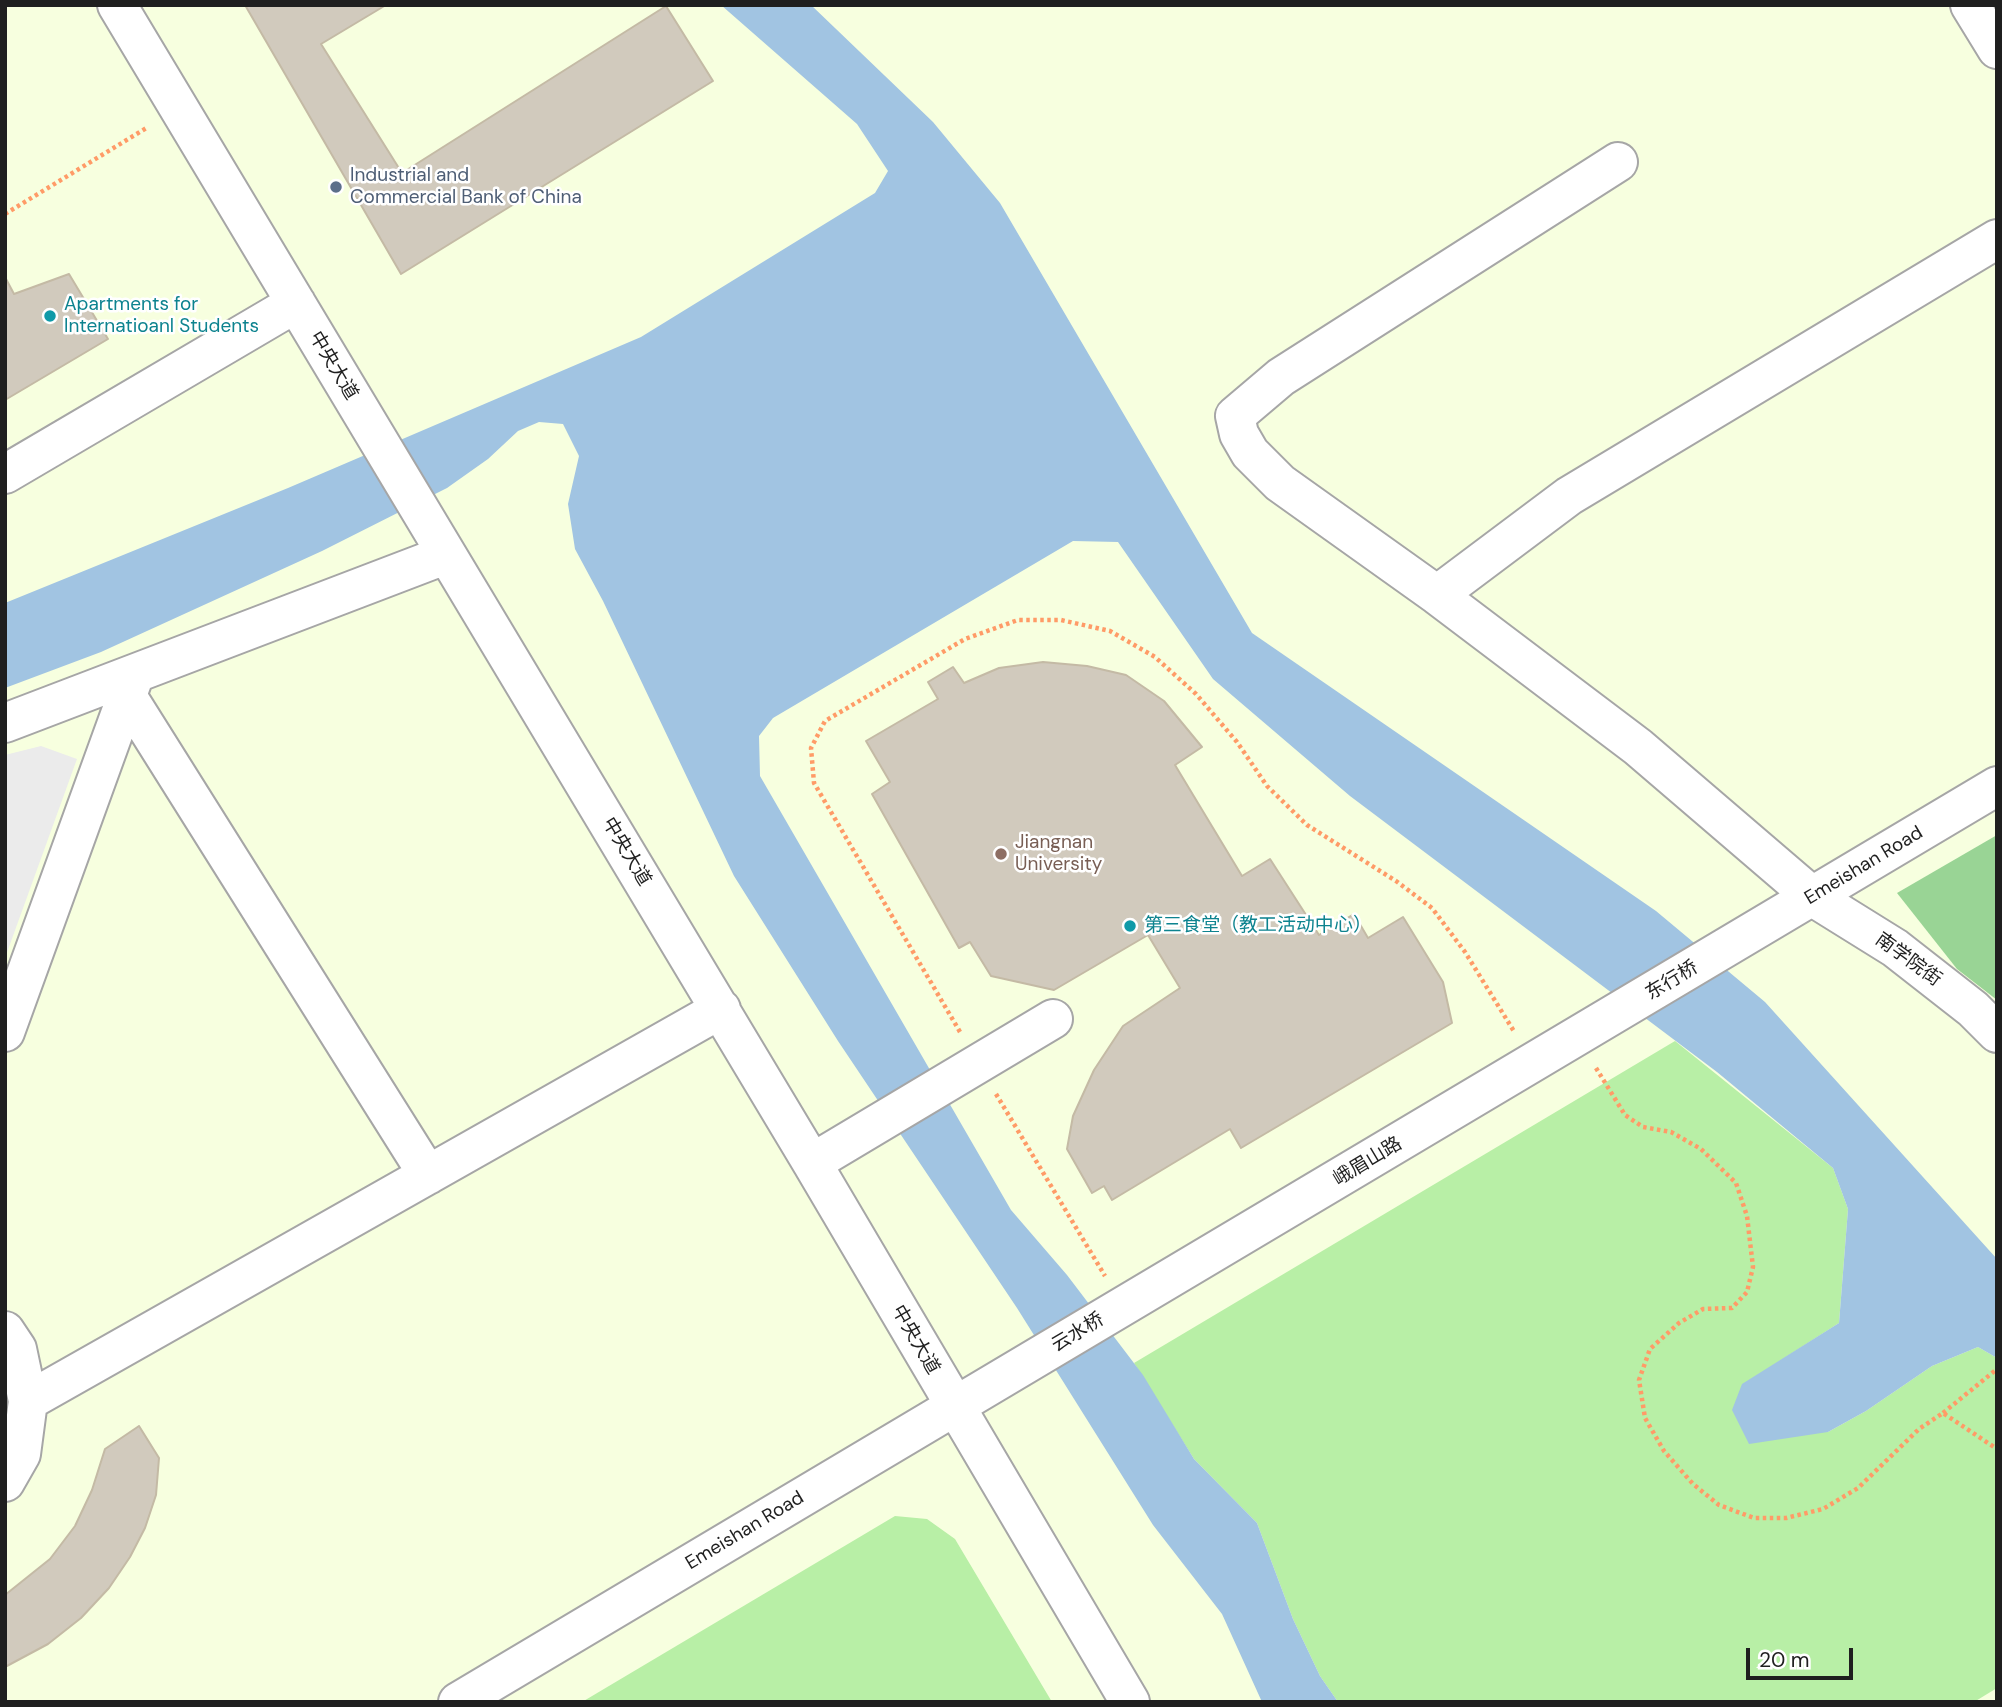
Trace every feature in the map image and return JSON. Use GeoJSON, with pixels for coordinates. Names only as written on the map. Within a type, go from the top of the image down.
{"type":"FeatureCollection","features":[{"type":"Feature","properties":{"kind":"street","name":"中央大道"},"geometry":{"type":"LineString","coordinates":[[117,5],[721,1009],[1130,1702]]}},
{"type":"Feature","properties":{"kind":"street"},"geometry":{"type":"LineString","coordinates":[[1970,5],[1997,49]]}},
{"type":"Feature","properties":{"kind":"street","name":"南学院街"},"geometry":{"type":"LineString","coordinates":[[1618,162],[1281,377],[1235,416],[1239,434],[1250,453],[1280,482],[1437,595],[1638,747],[1813,897],[1895,948],[1973,1009],[1997,1032]]}},
{"type":"Feature","properties":{"kind":"street"},"geometry":{"type":"LineString","coordinates":[[1437,595],[1569,496],[1997,239]]}},
{"type":"Feature","properties":{"kind":"street"},"geometry":{"type":"LineString","coordinates":[[5,474],[296,303]]}},
{"type":"Feature","properties":{"kind":"street"},"geometry":{"type":"LineString","coordinates":[[5,723],[131,685],[446,555]]}},
{"type":"Feature","properties":{"kind":"street"},"geometry":{"type":"LineString","coordinates":[[5,1032],[131,685]]}},
{"type":"Feature","properties":{"kind":"street"},"geometry":{"type":"LineString","coordinates":[[131,685],[428,1175]]}},
{"type":"Feature","properties":{"kind":"street","name":"Emeishan Road"},"geometry":{"type":"LineString","coordinates":[[1732,946],[1997,786]]}},
{"type":"Feature","properties":{"kind":"street","name":"东行桥"},"geometry":{"type":"LineString","coordinates":[[1612,1017],[1732,946]]}},
{"type":"Feature","properties":{"kind":"street"},"geometry":{"type":"LineString","coordinates":[[28,1401],[721,1009]]}},
{"type":"Feature","properties":{"kind":"street","name":"峨眉山路"},"geometry":{"type":"LineString","coordinates":[[1123,1306],[1612,1017]]}},
{"type":"Feature","properties":{"kind":"street"},"geometry":{"type":"LineString","coordinates":[[812,1163],[1054,1019]]}},
{"type":"Feature","properties":{"kind":"street","name":"云水桥"},"geometry":{"type":"LineString","coordinates":[[1033,1360],[1123,1306]]}},
{"type":"Feature","properties":{"kind":"street"},"geometry":{"type":"LineString","coordinates":[[5,1331],[17,1349],[28,1401],[20,1454],[5,1482]]}},
{"type":"Feature","properties":{"kind":"street","name":"Emeishan Road"},"geometry":{"type":"LineString","coordinates":[[458,1702],[1033,1360]]}},
{"type":"Feature","properties":{"kind":"path"},"geometry":{"type":"LineString","coordinates":[[5,214],[179,108]]}},
{"type":"Feature","properties":{"kind":"path"},"geometry":{"type":"LineString","coordinates":[[1123,1306],[814,783],[811,748],[825,721],[965,639],[1017,620],[1061,620],[1110,631],[1155,657],[1196,694],[1237,742],[1267,786],[1307,825],[1396,881],[1432,908],[1465,953],[1533,1064]]}},
{"type":"Feature","properties":{"kind":"path"},"geometry":{"type":"LineString","coordinates":[[1577,1038],[1625,1115],[1643,1127],[1671,1132],[1701,1149],[1736,1183],[1747,1216],[1753,1267],[1747,1292],[1732,1308],[1703,1309],[1679,1323],[1650,1349],[1639,1380],[1645,1418],[1664,1451],[1693,1484],[1718,1505],[1754,1518],[1786,1518],[1823,1509],[1858,1488],[1919,1429],[1997,1369]]}},
{"type":"Feature","properties":{"kind":"path"},"geometry":{"type":"LineString","coordinates":[[1943,1413],[1997,1449]]}},
{"type":"Feature","properties":{"kind":"shaded area","name":"Jiangnan University"},"geometry":{"type":"Polygon","coordinates":[[[5,5],[1997,5],[1997,1702],[5,1702],[5,5]]]}},
{"type":"Feature","properties":{"kind":"shaded area"},"geometry":{"type":"Polygon","coordinates":[[[41,746],[77,759],[5,958],[5,755],[41,746]]]}},
{"type":"Feature","properties":{"kind":"green space"},"geometry":{"type":"Polygon","coordinates":[[[1997,835],[1997,1000],[1957,969],[1897,893],[1997,835]]]}},
{"type":"Feature","properties":{"kind":"green space"},"geometry":{"type":"Polygon","coordinates":[[[1675,1041],[1833,1168],[1848,1209],[1839,1323],[1742,1385],[1828,1432],[1866,1411],[1932,1366],[1978,1347],[1997,1358],[1997,1688],[1974,1702],[1338,1702],[1320,1676],[1293,1619],[1257,1523],[1194,1459],[1134,1363],[1675,1041]]]}},
{"type":"Feature","properties":{"kind":"green space"},"geometry":{"type":"Polygon","coordinates":[[[895,1516],[927,1519],[955,1539],[1052,1702],[582,1702],[895,1516]]]}},
{"type":"Feature","properties":{"kind":"water"},"geometry":{"type":"Polygon","coordinates":[[[721,5],[811,5],[933,122],[1000,203],[1252,633],[1656,911],[1765,1002],[1997,1259],[1997,1358],[1978,1347],[1932,1366],[1866,1411],[1828,1432],[1749,1444],[1732,1410],[1742,1384],[1839,1323],[1848,1209],[1833,1168],[1717,1072],[1350,796],[1213,679],[1118,542],[1073,541],[773,718],[759,736],[760,776],[1011,1210],[1067,1275],[1143,1375],[1194,1459],[1257,1523],[1293,1619],[1320,1676],[1338,1702],[1262,1702],[1222,1614],[1153,1525],[1017,1308],[838,1041],[734,876],[603,601],[575,549],[568,504],[579,456],[563,424],[539,422],[518,431],[488,459],[447,488],[322,551],[101,652],[5,688],[5,603],[288,488],[641,337],[875,193],[888,171],[857,124],[721,5]]]}},
{"type":"Feature","properties":{"kind":"building"},"geometry":{"type":"Polygon","coordinates":[[[245,5],[386,5],[321,44],[402,173],[666,6],[713,81],[401,274],[245,5]]]}},
{"type":"Feature","properties":{"kind":"building","name":"Apartments for Internatioanl Students"},"geometry":{"type":"Polygon","coordinates":[[[69,274],[108,339],[5,400],[5,277],[14,294],[69,274]]]}},
{"type":"Feature","properties":{"kind":"building","name":"第三食堂（教工活动中心）"},"geometry":{"type":"Polygon","coordinates":[[[1043,662],[1087,666],[1126,675],[1164,701],[1202,747],[1175,765],[1242,876],[1270,859],[1319,935],[1354,914],[1368,938],[1403,917],[1443,982],[1452,1023],[1241,1148],[1230,1129],[1112,1200],[1104,1186],[1092,1193],[1067,1149],[1073,1116],[1094,1070],[1123,1026],[1180,988],[1148,935],[1054,990],[991,976],[970,942],[959,948],[872,794],[890,782],[866,741],[938,699],[928,682],[953,667],[964,683],[999,668],[1043,662]]]}},
{"type":"Feature","properties":{"kind":"building"},"geometry":{"type":"Polygon","coordinates":[[[139,1426],[159,1458],[156,1495],[145,1528],[130,1557],[109,1588],[81,1618],[48,1644],[5,1667],[5,1595],[50,1559],[75,1526],[92,1490],[105,1449],[139,1426]]]}},
{"type":"Feature","properties":{"kind":"place","name":"Industrial and Commercial Bank of China"},"geometry":{"type":"Point","coordinates":[336,187]}},
{"type":"Feature","properties":{"kind":"place","name":"Apartments for Internatioanl Students"},"geometry":{"type":"Point","coordinates":[50,316]}},
{"type":"Feature","properties":{"kind":"place","name":"Jiangnan University"},"geometry":{"type":"Point","coordinates":[1001,854]}},
{"type":"Feature","properties":{"kind":"place","name":"第三食堂（教工活动中心）"},"geometry":{"type":"Point","coordinates":[1130,926]}}]}
